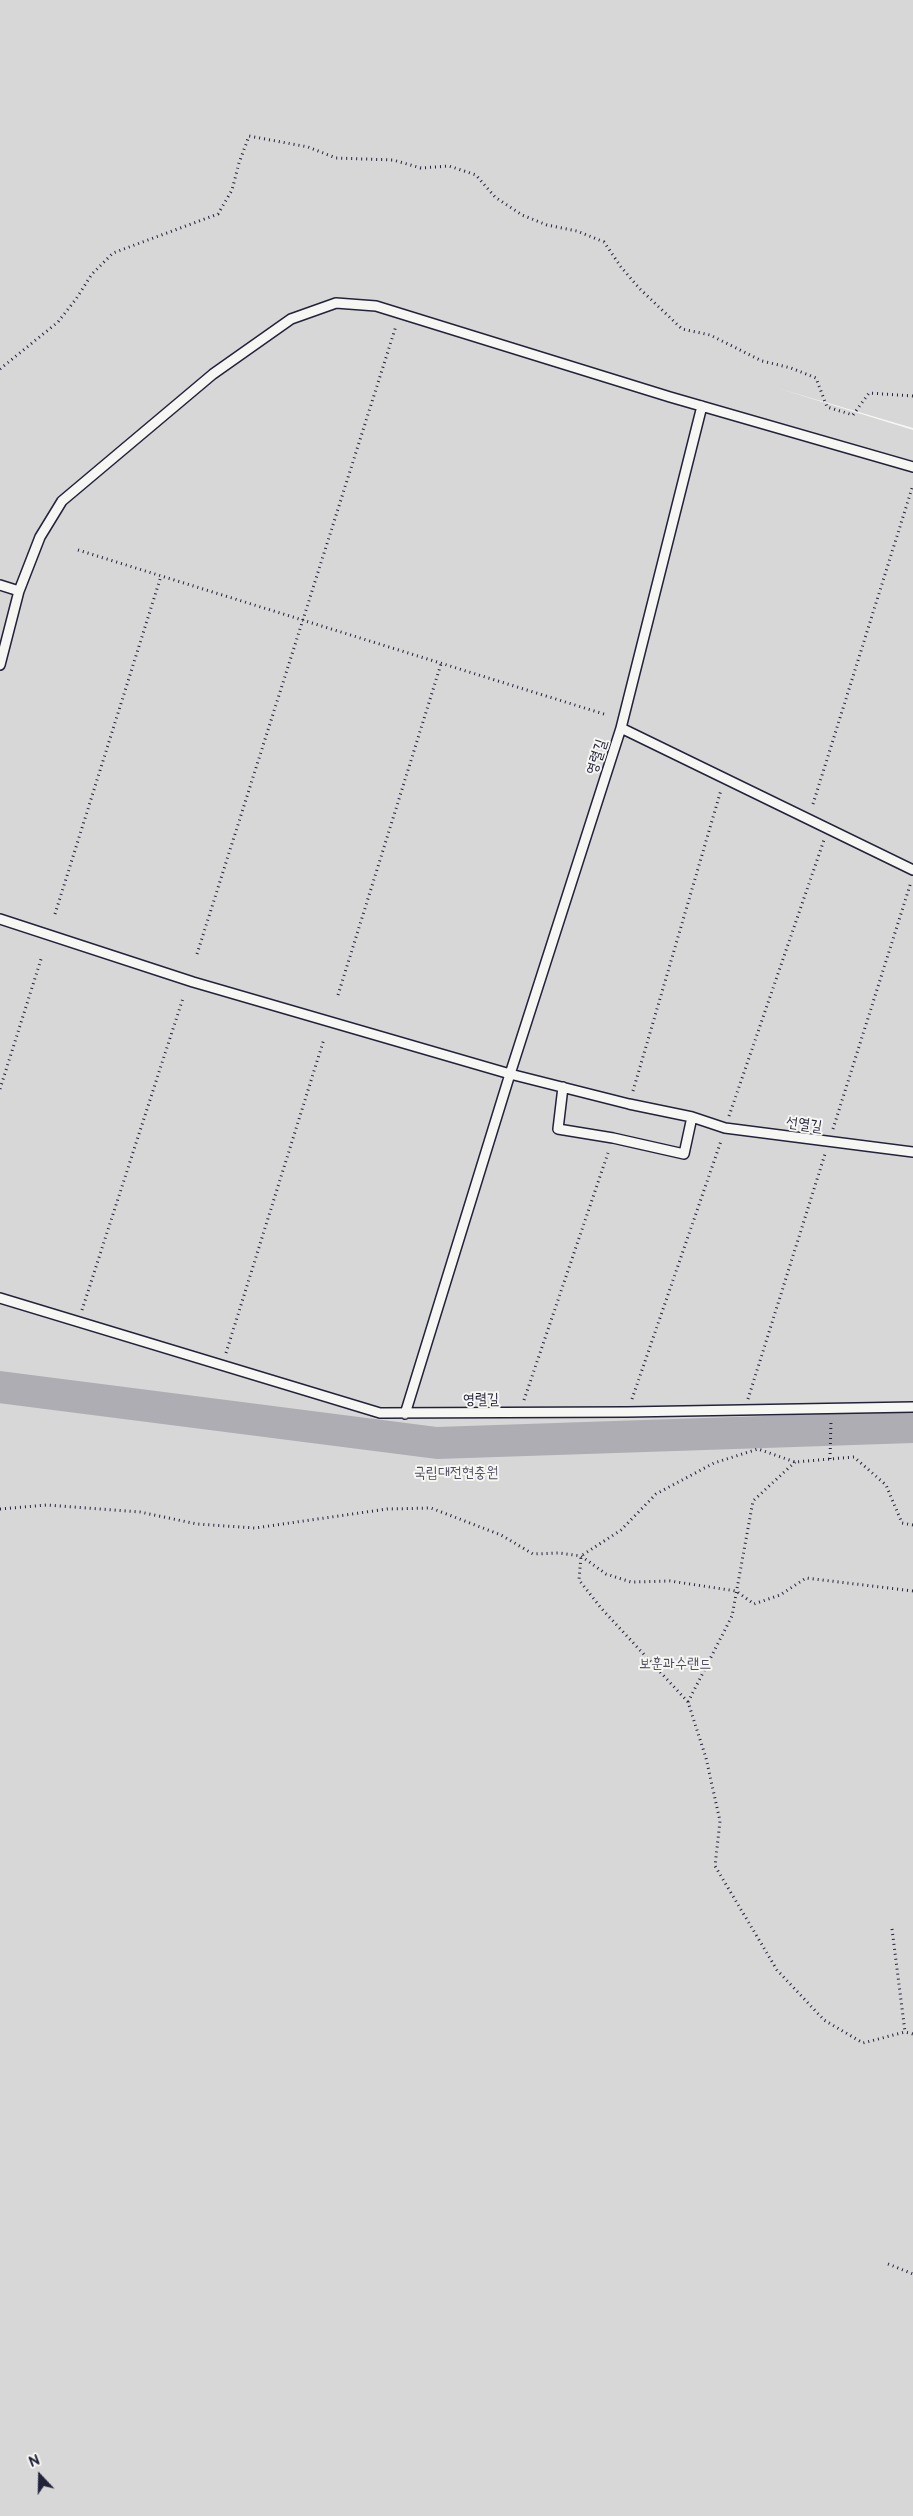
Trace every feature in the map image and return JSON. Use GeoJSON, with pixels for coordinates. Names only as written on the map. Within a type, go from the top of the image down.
{"type":"FeatureCollection","features":[{"type":"Feature","properties":{"kind":"lane"},"geometry":{"type":"LineString","coordinates":[[0,665],[19,591],[40,537],[62,501],[213,374],[292,319],[336,303],[376,306],[702,406],[913,467]]}},
{"type":"Feature","properties":{"kind":"lane"},"geometry":{"type":"LineString","coordinates":[[621,728],[702,406]]}},
{"type":"Feature","properties":{"kind":"lane"},"geometry":{"type":"LineString","coordinates":[[0,585],[19,591]]}},
{"type":"Feature","properties":{"kind":"lane","name":"영렬길"},"geometry":{"type":"LineString","coordinates":[[913,870],[621,728],[510,1074],[405,1414],[913,1406]]}},
{"type":"Feature","properties":{"kind":"lane"},"geometry":{"type":"LineString","coordinates":[[0,919],[193,982],[510,1074],[563,1087],[629,1104],[692,1117],[684,1154],[613,1138],[558,1129],[563,1087]]}},
{"type":"Feature","properties":{"kind":"lane","name":"선열길"},"geometry":{"type":"LineString","coordinates":[[692,1117],[725,1128],[913,1152]]}},
{"type":"Feature","properties":{"kind":"lane"},"geometry":{"type":"LineString","coordinates":[[0,1298],[380,1413],[405,1414]]}},
{"type":"Feature","properties":{"kind":"path"},"geometry":{"type":"LineString","coordinates":[[0,369],[58,322],[92,274],[113,253],[218,214],[232,190],[239,163],[250,136],[308,147],[336,158],[393,160],[421,168],[449,166],[476,175],[495,197],[522,215],[547,225],[577,231],[604,242],[633,281],[682,329],[710,335],[762,361],[790,368],[816,378],[827,407],[853,415],[869,393],[913,396]]}},
{"type":"Feature","properties":{"kind":"path"},"geometry":{"type":"LineString","coordinates":[[197,954],[398,317]]}},
{"type":"Feature","properties":{"kind":"path"},"geometry":{"type":"LineString","coordinates":[[813,804],[913,485]]}},
{"type":"Feature","properties":{"kind":"path"},"geometry":{"type":"LineString","coordinates":[[78,550],[607,715]]}},
{"type":"Feature","properties":{"kind":"path"},"geometry":{"type":"LineString","coordinates":[[55,914],[161,576]]}},
{"type":"Feature","properties":{"kind":"path"},"geometry":{"type":"LineString","coordinates":[[338,995],[442,664]]}},
{"type":"Feature","properties":{"kind":"path"},"geometry":{"type":"LineString","coordinates":[[629,1104],[725,778]]}},
{"type":"Feature","properties":{"kind":"path"},"geometry":{"type":"LineString","coordinates":[[0,1089],[42,956]]}},
{"type":"Feature","properties":{"kind":"path"},"geometry":{"type":"LineString","coordinates":[[78,1322],[183,998]]}},
{"type":"Feature","properties":{"kind":"path"},"geometry":{"type":"LineString","coordinates":[[222,1366],[324,1039]]}},
{"type":"Feature","properties":{"kind":"path"},"geometry":{"type":"LineString","coordinates":[[520,1413],[613,1138]]}},
{"type":"Feature","properties":{"kind":"path"},"geometry":{"type":"LineString","coordinates":[[830,1459],[831,1422]]}},
{"type":"Feature","properties":{"kind":"path"},"geometry":{"type":"LineString","coordinates":[[581,1556],[621,1530],[656,1494],[714,1463],[758,1449],[795,1462],[854,1457],[886,1485],[902,1523],[913,1525]]}},
{"type":"Feature","properties":{"kind":"path"},"geometry":{"type":"LineString","coordinates":[[688,1702],[732,1616],[753,1501],[795,1462]]}},
{"type":"Feature","properties":{"kind":"path"},"geometry":{"type":"LineString","coordinates":[[0,1508],[47,1505],[130,1511],[197,1524],[255,1528],[387,1510],[430,1508],[501,1535],[533,1554],[558,1553],[581,1556],[606,1574],[631,1582],[670,1581],[736,1591],[754,1604],[780,1595],[806,1578],[913,1591]]}},
{"type":"Feature","properties":{"kind":"path"},"geometry":{"type":"LineString","coordinates":[[581,1556],[579,1580],[601,1608],[688,1702],[706,1758],[720,1821],[715,1866],[777,1970],[824,2020],[863,2043],[905,2032],[913,2034]]}},
{"type":"Feature","properties":{"kind":"path"},"geometry":{"type":"LineString","coordinates":[[892,1929],[905,2032]]}},
{"type":"Feature","properties":{"kind":"path"},"geometry":{"type":"LineString","coordinates":[[888,2264],[913,2274]]}},
{"type":"Feature","properties":{"kind":"green space","name":"국립대전현충원"},"geometry":{"type":"Polygon","coordinates":[[[0,0],[913,0],[913,428],[777,388],[913,430],[913,2516],[0,2516],[0,0]]]}},
{"type":"Feature","properties":{"kind":"waterway"},"geometry":{"type":"LineString","coordinates":[[0,1387],[437,1443],[913,1427]]}},
{"type":"Feature","properties":{"kind":"park label","name":"보훈과수랜드"},"geometry":{"type":"Point","coordinates":[675,1664]}}]}
